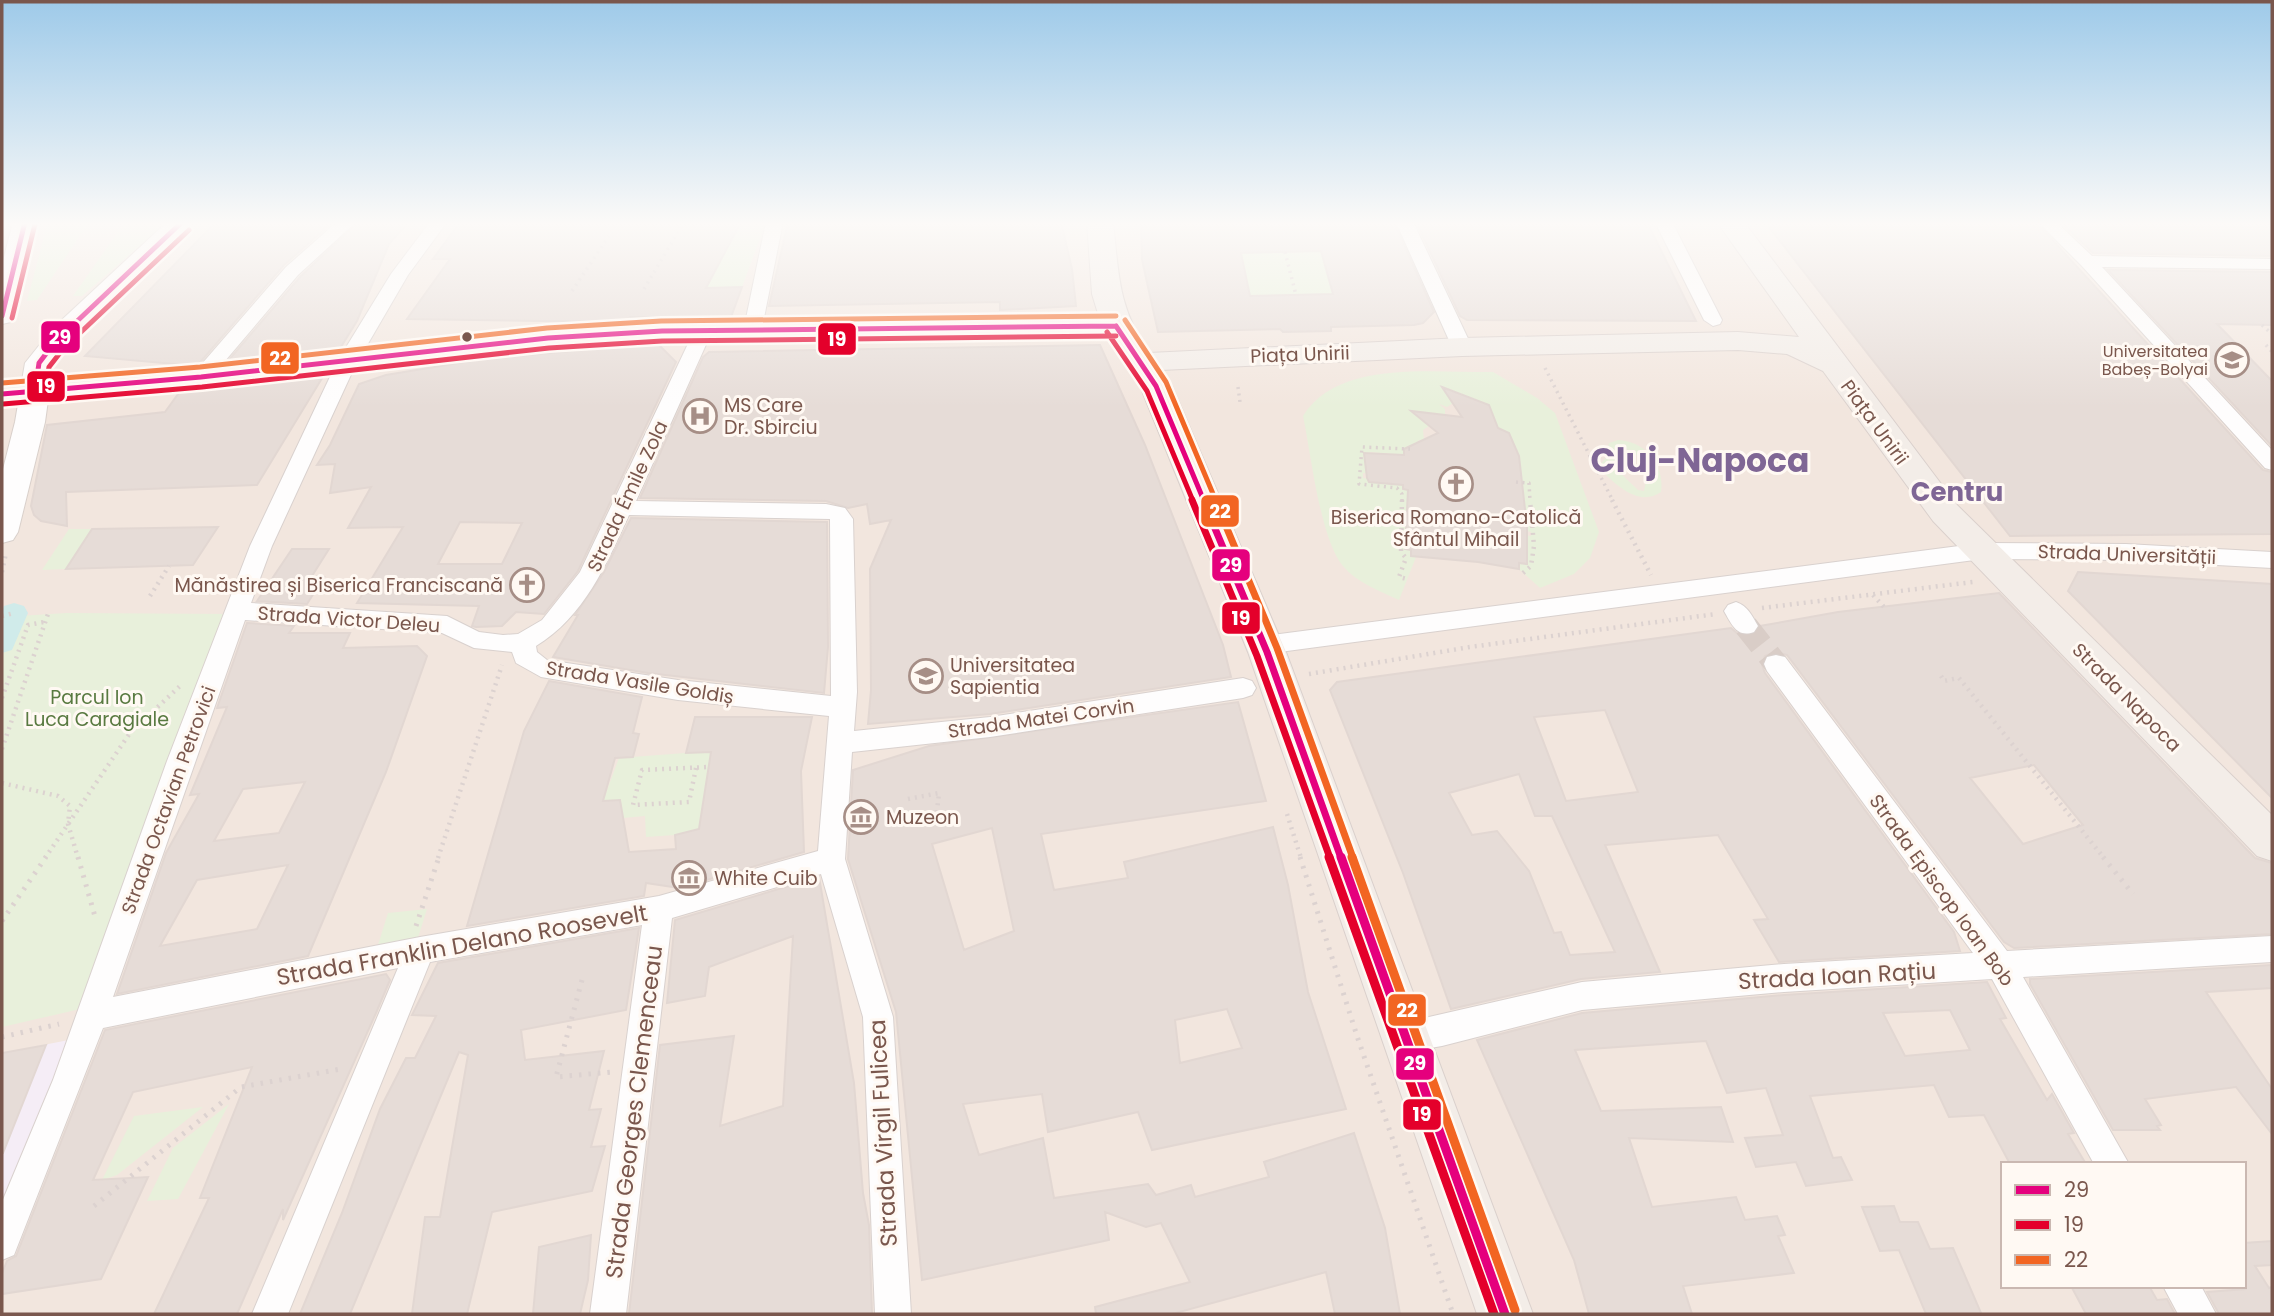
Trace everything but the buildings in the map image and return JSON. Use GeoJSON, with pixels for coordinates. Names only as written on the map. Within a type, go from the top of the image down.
{"type":"FeatureCollection","features":[{"type":"Feature","properties":{"kind":"main road"},"geometry":{"type":"LineString","coordinates":[[2,316],[10,283]]}},
{"type":"Feature","properties":{"kind":"main road"},"geometry":{"type":"LineString","coordinates":[[2,532],[21,463],[39,363],[55,342],[117,283]]}},
{"type":"Feature","properties":{"kind":"main road"},"geometry":{"type":"LineString","coordinates":[[1105,283],[1116,326],[1156,387],[1258,661],[1407,1037],[1505,1314]]}},
{"type":"Feature","properties":{"kind":"main road"},"geometry":{"type":"LineString","coordinates":[[1774,283],[1832,364]]}},
{"type":"Feature","properties":{"kind":"main road"},"geometry":{"type":"LineString","coordinates":[[2,394],[201,377],[548,338],[704,329],[1116,326]]}},
{"type":"Feature","properties":{"kind":"main road","name":"Piața Unirii"},"geometry":{"type":"LineString","coordinates":[[1142,362],[1462,347],[1765,341],[1813,352],[1832,364],[1982,566]]}},
{"type":"Feature","properties":{"kind":"main road","name":"Strada Napoca"},"geometry":{"type":"LineString","coordinates":[[1982,566],[2272,843]]}},
{"type":"Feature","properties":{"kind":"street"},"geometry":{"type":"LineString","coordinates":[[201,377],[281,283]]}},
{"type":"Feature","properties":{"kind":"street","name":"Strada Octavian Petrovici"},"geometry":{"type":"LineString","coordinates":[[2,1243],[68,1080],[261,546],[348,361],[394,283]]}},
{"type":"Feature","properties":{"kind":"street"},"geometry":{"type":"LineString","coordinates":[[753,328],[762,283]]}},
{"type":"Feature","properties":{"kind":"street"},"geometry":{"type":"LineString","coordinates":[[1432,283],[1462,347]]}},
{"type":"Feature","properties":{"kind":"street"},"geometry":{"type":"LineString","coordinates":[[1694,283],[1713,320]]}},
{"type":"Feature","properties":{"kind":"street"},"geometry":{"type":"LineString","coordinates":[[2108,283],[2272,463]]}},
{"type":"Feature","properties":{"kind":"street","name":"Strada Émile Zola"},"geometry":{"type":"LineString","coordinates":[[516,643],[550,626],[590,576],[624,508],[704,329]]}},
{"type":"Feature","properties":{"kind":"street","name":"Strada Virgil Fulicea"},"geometry":{"type":"LineString","coordinates":[[624,508],[837,513],[842,519],[844,692],[831,859],[878,1017],[893,1314]]}},
{"type":"Feature","properties":{"kind":"street","name":"Strada Universității"},"geometry":{"type":"LineString","coordinates":[[1982,566],[2126,552],[2272,561]]}},
{"type":"Feature","properties":{"kind":"street"},"geometry":{"type":"LineString","coordinates":[[1258,661],[1661,593],[1982,566]]}},
{"type":"Feature","properties":{"kind":"street","name":"Strada Victor Deleu"},"geometry":{"type":"LineString","coordinates":[[237,611],[453,629],[486,643],[516,643]]}},
{"type":"Feature","properties":{"kind":"street","name":"Strada Vasile Goldiș"},"geometry":{"type":"LineString","coordinates":[[516,643],[525,656],[541,668],[678,690],[841,707]]}},
{"type":"Feature","properties":{"kind":"street","name":"Strada Matei Corvin"},"geometry":{"type":"LineString","coordinates":[[839,743],[990,727],[1258,661]]}},
{"type":"Feature","properties":{"kind":"street","name":"Strada Episcop Ioan Bob"},"geometry":{"type":"LineString","coordinates":[[1776,664],[2001,967],[2111,1162]]}},
{"type":"Feature","properties":{"kind":"street","name":"Strada Franklin Delano Roosevelt"},"geometry":{"type":"LineString","coordinates":[[90,1016],[413,951],[659,909],[831,859]]}},
{"type":"Feature","properties":{"kind":"street","name":"Strada Georges Clemenceau"},"geometry":{"type":"LineString","coordinates":[[608,1314],[659,909]]}},
{"type":"Feature","properties":{"kind":"street","name":"Strada Ioan Rațiu"},"geometry":{"type":"LineString","coordinates":[[1407,1037],[1442,1031],[1582,996],[1784,978],[2272,949]]}},
{"type":"Feature","properties":{"kind":"street"},"geometry":{"type":"LineString","coordinates":[[270,1314],[373,1063],[413,951]]}},
{"type":"Feature","properties":{"kind":"street"},"geometry":{"type":"LineString","coordinates":[[2182,1288],[2199,1314]]}},
{"type":"Feature","properties":{"kind":"path"},"geometry":{"type":"LineString","coordinates":[[572,292],[578,283]]}},
{"type":"Feature","properties":{"kind":"path"},"geometry":{"type":"LineString","coordinates":[[644,289],[647,283]]}},
{"type":"Feature","properties":{"kind":"path"},"geometry":{"type":"LineString","coordinates":[[1293,283],[1296,295]]}},
{"type":"Feature","properties":{"kind":"path"},"geometry":{"type":"LineString","coordinates":[[2262,324],[2272,334]]}},
{"type":"Feature","properties":{"kind":"path"},"geometry":{"type":"LineString","coordinates":[[2266,345],[2272,352]]}},
{"type":"Feature","properties":{"kind":"path"},"geometry":{"type":"LineString","coordinates":[[1542,360],[1675,619]]}},
{"type":"Feature","properties":{"kind":"path"},"geometry":{"type":"LineString","coordinates":[[1238,387],[1240,402]]}},
{"type":"Feature","properties":{"kind":"path"},"geometry":{"type":"LineString","coordinates":[[1407,579],[1399,577],[1406,558],[1401,552],[1402,494],[1397,488],[1359,484],[1362,447],[1410,449]]}},
{"type":"Feature","properties":{"kind":"path"},"geometry":{"type":"LineString","coordinates":[[1516,482],[1529,483],[1532,505],[1533,556],[1531,566],[1523,573]]}},
{"type":"Feature","properties":{"kind":"path"},"geometry":{"type":"LineString","coordinates":[[150,596],[169,566]]}},
{"type":"Feature","properties":{"kind":"path"},"geometry":{"type":"LineString","coordinates":[[1306,675],[1471,647],[1675,619],[1741,619],[1873,594],[1982,566]]}},
{"type":"Feature","properties":{"kind":"path"},"geometry":{"type":"LineString","coordinates":[[1873,594],[1884,607]]}},
{"type":"Feature","properties":{"kind":"path"},"geometry":{"type":"LineString","coordinates":[[2,749],[49,611]]}},
{"type":"Feature","properties":{"kind":"path"},"geometry":{"type":"LineString","coordinates":[[2,616],[14,613]]}},
{"type":"Feature","properties":{"kind":"path"},"geometry":{"type":"LineString","coordinates":[[2,698],[28,625],[45,622]]}},
{"type":"Feature","properties":{"kind":"path"},"geometry":{"type":"LineString","coordinates":[[413,951],[516,643]]}},
{"type":"Feature","properties":{"kind":"path"},"geometry":{"type":"LineString","coordinates":[[1941,676],[1944,681],[1960,678],[2133,894]]}},
{"type":"Feature","properties":{"kind":"path"},"geometry":{"type":"LineString","coordinates":[[2,921],[130,733],[181,686],[212,679]]}},
{"type":"Feature","properties":{"kind":"path"},"geometry":{"type":"LineString","coordinates":[[696,768],[689,802],[633,805],[642,770],[708,767]]}},
{"type":"Feature","properties":{"kind":"path"},"geometry":{"type":"LineString","coordinates":[[2,783],[58,796],[70,806],[68,824],[108,965]]}},
{"type":"Feature","properties":{"kind":"path"},"geometry":{"type":"LineString","coordinates":[[908,799],[939,793],[937,811]]}},
{"type":"Feature","properties":{"kind":"path"},"geometry":{"type":"LineString","coordinates":[[1284,803],[1357,1037],[1453,1314]]}},
{"type":"Feature","properties":{"kind":"path"},"geometry":{"type":"LineString","coordinates":[[582,980],[556,1077],[616,1072]]}},
{"type":"Feature","properties":{"kind":"path"},"geometry":{"type":"LineString","coordinates":[[2,1037],[90,1016]]}},
{"type":"Feature","properties":{"kind":"path"},"geometry":{"type":"LineString","coordinates":[[94,1206],[241,1087],[373,1063]]}},
{"type":"Feature","properties":{"kind":"shaded area"},"geometry":{"type":"Polygon","coordinates":[[[2,283],[2272,283],[2272,1314],[2,1314],[2,283]]]}},
{"type":"Feature","properties":{"kind":"shaded area"},"geometry":{"type":"Polygon","coordinates":[[[74,1039],[2,1212],[2,1053],[74,1039]]]}},
{"type":"Feature","properties":{"kind":"green space"},"geometry":{"type":"Polygon","coordinates":[[[32,283],[48,283],[37,300],[27,301],[32,283]]]}},
{"type":"Feature","properties":{"kind":"green space"},"geometry":{"type":"Polygon","coordinates":[[[82,283],[96,283],[82,296],[73,296],[82,283]]]}},
{"type":"Feature","properties":{"kind":"green space"},"geometry":{"type":"Polygon","coordinates":[[[708,283],[743,283],[742,287],[706,288],[708,283]]]}},
{"type":"Feature","properties":{"kind":"green space"},"geometry":{"type":"Polygon","coordinates":[[[1247,283],[1330,283],[1333,294],[1250,296],[1247,283]]]}},
{"type":"Feature","properties":{"kind":"green space"},"geometry":{"type":"Polygon","coordinates":[[[1416,371],[1493,372],[1537,398],[1555,413],[1599,532],[1590,558],[1574,574],[1540,588],[1519,569],[1519,563],[1527,563],[1522,535],[1531,536],[1531,532],[1526,531],[1516,473],[1521,474],[1521,471],[1516,470],[1499,429],[1453,403],[1447,407],[1439,404],[1445,409],[1445,415],[1423,430],[1424,440],[1419,440],[1404,455],[1370,452],[1369,474],[1363,473],[1363,478],[1369,479],[1369,482],[1403,485],[1403,489],[1408,490],[1413,500],[1407,500],[1405,549],[1411,550],[1411,556],[1416,557],[1399,600],[1362,582],[1343,566],[1328,536],[1317,495],[1303,416],[1319,398],[1339,385],[1363,377],[1416,371]]]}},
{"type":"Feature","properties":{"kind":"green space"},"geometry":{"type":"Polygon","coordinates":[[[1628,441],[1645,450],[1660,473],[1661,492],[1653,496],[1637,496],[1621,488],[1607,476],[1600,465],[1605,459],[1609,443],[1628,441]],[[1621,448],[1618,471],[1638,490],[1644,491],[1648,470],[1633,451],[1621,448]]]}},
{"type":"Feature","properties":{"kind":"green space"},"geometry":{"type":"Polygon","coordinates":[[[69,529],[92,529],[66,569],[42,570],[69,529]]]}},
{"type":"Feature","properties":{"kind":"green space","name":"Parcul Ion Luca Caragiale"},"geometry":{"type":"Polygon","coordinates":[[[67,613],[232,614],[89,1007],[2,1027],[2,657],[18,616],[67,613]]]}},
{"type":"Feature","properties":{"kind":"green space"},"geometry":{"type":"Polygon","coordinates":[[[711,751],[702,828],[675,835],[646,837],[645,816],[623,818],[620,800],[603,801],[619,758],[711,751]]]}},
{"type":"Feature","properties":{"kind":"green space"},"geometry":{"type":"Polygon","coordinates":[[[427,909],[417,941],[377,948],[388,913],[427,909]]]}},
{"type":"Feature","properties":{"kind":"green space"},"geometry":{"type":"Polygon","coordinates":[[[229,1104],[178,1199],[147,1201],[173,1148],[229,1104]]]}},
{"type":"Feature","properties":{"kind":"green space"},"geometry":{"type":"Polygon","coordinates":[[[203,1107],[117,1175],[102,1180],[134,1116],[203,1107]]]}},
{"type":"Feature","properties":{"kind":"waterway"},"geometry":{"type":"LineString","coordinates":[[2,643],[14,613]]}},
{"type":"Feature","properties":{"kind":"tunnel"},"geometry":{"type":"LineString","coordinates":[[1746,626],[1776,664]]}},
{"type":"Feature","properties":{"kind":"transit line","name":"29"},"geometry":{"type":"LineString","coordinates":[[2,316],[10,283]]}},
{"type":"Feature","properties":{"kind":"transit line","name":"19"},"geometry":{"type":"LineString","coordinates":[[12,318],[20,283]]}},
{"type":"Feature","properties":{"kind":"transit line","name":"29"},"geometry":{"type":"LineString","coordinates":[[35,391],[39,363],[55,342],[117,283]]}},
{"type":"Feature","properties":{"kind":"transit line","name":"19"},"geometry":{"type":"LineString","coordinates":[[45,392],[49,367],[63,349],[132,283]]}},
{"type":"Feature","properties":{"kind":"transit line","name":"22"},"geometry":{"type":"LineString","coordinates":[[2,383],[200,367],[547,328],[661,321],[1116,316]]}},
{"type":"Feature","properties":{"kind":"transit line","name":"22"},"geometry":{"type":"LineString","coordinates":[[1125,320],[1166,382],[1277,648],[1515,1310]]}},
{"type":"Feature","properties":{"kind":"transit line","name":"29"},"geometry":{"type":"LineString","coordinates":[[1116,326],[1156,386],[1267,652],[1505,1314]]}},
{"type":"Feature","properties":{"kind":"transit line","name":"29"},"geometry":{"type":"LineString","coordinates":[[2,394],[201,377],[548,338],[662,331],[1116,326]]}},
{"type":"Feature","properties":{"kind":"transit line","name":"19"},"geometry":{"type":"LineString","coordinates":[[1107,332],[1147,391],[1257,656],[1494,1314]]}},
{"type":"Feature","properties":{"kind":"transit line","name":"19"},"geometry":{"type":"LineString","coordinates":[[3,404],[202,387],[549,348],[662,341],[1116,336]]}},
{"type":"Feature","properties":{"kind":"place","name":"Universitatea Babeș-Bolyai"},"geometry":{"type":"Point","coordinates":[2232,360]}},
{"type":"Feature","properties":{"kind":"place","name":"MS Care Dr. Sbirciu"},"geometry":{"type":"Point","coordinates":[700,416]}},
{"type":"Feature","properties":{"kind":"place","name":"Biserica Romano-Catolică Sfântul Mihail"},"geometry":{"type":"Point","coordinates":[1456,484]}},
{"type":"Feature","properties":{"kind":"place","name":"Mănăstirea și Biserica Franciscană"},"geometry":{"type":"Point","coordinates":[527,585]}},
{"type":"Feature","properties":{"kind":"place","name":"Universitatea Sapientia"},"geometry":{"type":"Point","coordinates":[926,676]}},
{"type":"Feature","properties":{"kind":"place","name":"Muzeon"},"geometry":{"type":"Point","coordinates":[861,817]}},
{"type":"Feature","properties":{"kind":"place","name":"White Cuib"},"geometry":{"type":"Point","coordinates":[689,878]}},
{"type":"Feature","properties":{"kind":"district","name":"Cluj-Napoca"},"geometry":{"type":"Point","coordinates":[1700,460]}},
{"type":"Feature","properties":{"kind":"district","name":"Centru"},"geometry":{"type":"Point","coordinates":[1957,492]}}]}
